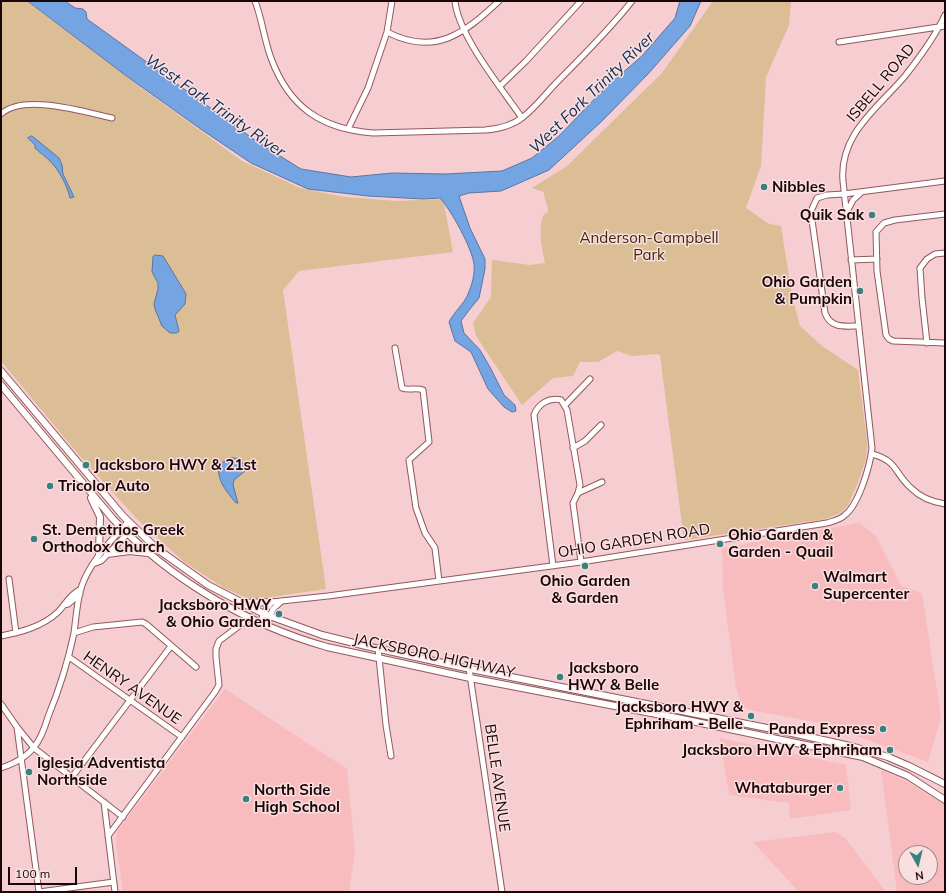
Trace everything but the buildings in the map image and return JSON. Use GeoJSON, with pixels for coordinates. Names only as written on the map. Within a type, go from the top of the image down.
{"type":"FeatureCollection","features":[{"type":"Feature","properties":{"kind":"main road","name":"JACKSBORO HIGHWAY"},"geometry":{"type":"LineString","coordinates":[[2,375],[128,522],[156,548],[208,585],[266,615],[322,635],[378,648],[785,732],[873,752],[905,764],[945,784]]}},
{"type":"Feature","properties":{"kind":"main road","name":"JACKSBORO HIGHWAY"},"geometry":{"type":"LineString","coordinates":[[1,385],[127,534],[148,553],[185,581],[231,608],[263,623],[306,641],[327,647],[470,678],[586,700],[862,757],[908,776],[945,800]]}},
{"type":"Feature","properties":{"kind":"main road"},"geometry":{"type":"LineString","coordinates":[[80,480],[99,514],[99,553]]}},
{"type":"Feature","properties":{"kind":"main road"},"geometry":{"type":"LineString","coordinates":[[107,554],[130,551],[148,553]]}},
{"type":"Feature","properties":{"kind":"main road"},"geometry":{"type":"LineString","coordinates":[[242,602],[272,602]]}},
{"type":"Feature","properties":{"kind":"main road"},"geometry":{"type":"LineString","coordinates":[[586,700],[588,692]]}},
{"type":"Feature","properties":{"kind":"main road"},"geometry":{"type":"LineString","coordinates":[[783,740],[785,732]]}},
{"type":"Feature","properties":{"kind":"main road"},"geometry":{"type":"LineString","coordinates":[[925,786],[932,777]]}},
{"type":"Feature","properties":{"kind":"street"},"geometry":{"type":"LineString","coordinates":[[255,1],[270,56],[277,74],[292,96],[302,107],[317,118],[348,129],[373,133],[485,130],[504,127],[522,118],[580,59],[632,1]]}},
{"type":"Feature","properties":{"kind":"street"},"geometry":{"type":"LineString","coordinates":[[348,129],[368,88],[387,32],[392,1]]}},
{"type":"Feature","properties":{"kind":"street"},"geometry":{"type":"LineString","coordinates":[[454,1],[455,11],[476,51],[522,118]]}},
{"type":"Feature","properties":{"kind":"street"},"geometry":{"type":"LineString","coordinates":[[387,32],[402,38],[428,43],[450,38],[464,30],[499,1]]}},
{"type":"Feature","properties":{"kind":"street"},"geometry":{"type":"LineString","coordinates":[[500,86],[581,1]]}},
{"type":"Feature","properties":{"kind":"street","name":"ISBELL ROAD"},"geometry":{"type":"LineString","coordinates":[[844,194],[842,177],[850,140],[861,123],[888,95],[916,62],[942,27],[945,15]]}},
{"type":"Feature","properties":{"kind":"street"},"geometry":{"type":"LineString","coordinates":[[839,42],[942,27]]}},
{"type":"Feature","properties":{"kind":"street"},"geometry":{"type":"LineString","coordinates":[[1,114],[5,110],[19,105],[32,104],[50,105],[112,118]]}},
{"type":"Feature","properties":{"kind":"street"},"geometry":{"type":"LineString","coordinates":[[859,326],[841,326],[834,324],[827,318],[811,213],[814,202],[817,198],[827,195],[863,192],[945,181]]}},
{"type":"Feature","properties":{"kind":"street"},"geometry":{"type":"LineString","coordinates":[[846,215],[853,200],[863,192]]}},
{"type":"Feature","properties":{"kind":"street","name":"OHIO GARDEN ROAD"},"geometry":{"type":"LineString","coordinates":[[272,602],[581,562],[827,523],[844,516],[853,505],[868,469],[872,454],[872,442],[844,194]]}},
{"type":"Feature","properties":{"kind":"street"},"geometry":{"type":"LineString","coordinates":[[945,214],[895,220],[879,227],[876,232],[877,271],[886,335],[893,341],[945,343]]}},
{"type":"Feature","properties":{"kind":"street"},"geometry":{"type":"LineString","coordinates":[[927,343],[920,268],[927,259],[936,254],[945,253]]}},
{"type":"Feature","properties":{"kind":"street"},"geometry":{"type":"LineString","coordinates":[[851,260],[877,259]]}},
{"type":"Feature","properties":{"kind":"street"},"geometry":{"type":"LineString","coordinates":[[395,348],[402,388],[407,390],[423,390],[429,442],[409,460],[416,508],[426,533],[435,548],[439,581]]}},
{"type":"Feature","properties":{"kind":"street"},"geometry":{"type":"LineString","coordinates":[[565,405],[590,379]]}},
{"type":"Feature","properties":{"kind":"street"},"geometry":{"type":"LineString","coordinates":[[553,566],[534,415],[539,406],[550,399],[561,400],[567,410],[580,485],[573,503],[581,562]]}},
{"type":"Feature","properties":{"kind":"street"},"geometry":{"type":"LineString","coordinates":[[573,448],[585,441],[601,425]]}},
{"type":"Feature","properties":{"kind":"street"},"geometry":{"type":"LineString","coordinates":[[872,454],[880,456],[893,464],[910,488],[918,495],[934,502],[945,504]]}},
{"type":"Feature","properties":{"kind":"street"},"geometry":{"type":"LineString","coordinates":[[578,493],[602,482]]}},
{"type":"Feature","properties":{"kind":"street"},"geometry":{"type":"LineString","coordinates":[[1,768],[13,764],[34,748],[55,701],[68,657],[74,633],[80,591],[99,553],[128,522]]}},
{"type":"Feature","properties":{"kind":"street"},"geometry":{"type":"LineString","coordinates":[[94,564],[101,561],[134,527]]}},
{"type":"Feature","properties":{"kind":"street"},"geometry":{"type":"LineString","coordinates":[[9,579],[16,633]]}},
{"type":"Feature","properties":{"kind":"street"},"geometry":{"type":"LineString","coordinates":[[1,636],[16,633],[40,624],[57,613],[64,605],[65,601],[76,591],[80,591]]}},
{"type":"Feature","properties":{"kind":"street"},"geometry":{"type":"LineString","coordinates":[[266,615],[283,601]]}},
{"type":"Feature","properties":{"kind":"street"},"geometry":{"type":"LineString","coordinates":[[263,623],[272,602]]}},
{"type":"Feature","properties":{"kind":"street"},"geometry":{"type":"LineString","coordinates":[[108,836],[210,700],[219,685],[216,649],[219,641],[250,617]]}},
{"type":"Feature","properties":{"kind":"street"},"geometry":{"type":"LineString","coordinates":[[74,633],[93,627],[142,622],[196,667]]}},
{"type":"Feature","properties":{"kind":"street"},"geometry":{"type":"LineString","coordinates":[[72,777],[171,646]]}},
{"type":"Feature","properties":{"kind":"street"},"geometry":{"type":"LineString","coordinates":[[378,648],[386,725],[391,756]]}},
{"type":"Feature","properties":{"kind":"street","name":"HENRY AVENUE"},"geometry":{"type":"LineString","coordinates":[[68,657],[182,738]]}},
{"type":"Feature","properties":{"kind":"street","name":"BELLE AVENUE"},"geometry":{"type":"LineString","coordinates":[[469,668],[502,892]]}},
{"type":"Feature","properties":{"kind":"street"},"geometry":{"type":"LineString","coordinates":[[1,704],[34,748],[123,817]]}},
{"type":"Feature","properties":{"kind":"street"},"geometry":{"type":"LineString","coordinates":[[17,727],[39,892],[114,882]]}},
{"type":"Feature","properties":{"kind":"street"},"geometry":{"type":"LineString","coordinates":[[104,802],[116,892]]}},
{"type":"Feature","properties":{"kind":"shaded area"},"geometry":{"type":"Polygon","coordinates":[[[859,523],[876,536],[901,586],[922,593],[941,717],[928,762],[821,723],[750,710],[743,707],[736,688],[723,589],[722,548],[859,523]]]}},
{"type":"Feature","properties":{"kind":"shaded area","name":"North Side High School"},"geometry":{"type":"Polygon","coordinates":[[[225,689],[347,769],[355,852],[349,892],[123,892],[116,844],[118,830],[225,689]]]}},
{"type":"Feature","properties":{"kind":"shaded area"},"geometry":{"type":"Polygon","coordinates":[[[720,738],[846,765],[851,810],[790,819],[789,803],[729,795],[720,738]]]}},
{"type":"Feature","properties":{"kind":"shaded area"},"geometry":{"type":"Polygon","coordinates":[[[881,770],[910,783],[945,805],[945,892],[897,892],[881,770]]]}},
{"type":"Feature","properties":{"kind":"shaded area"},"geometry":{"type":"Polygon","coordinates":[[[835,832],[845,838],[886,892],[799,892],[753,842],[835,832]]]}},
{"type":"Feature","properties":{"kind":"green space"},"geometry":{"type":"Polygon","coordinates":[[[1,1],[27,1],[140,87],[242,161],[300,188],[344,197],[397,201],[443,199],[453,252],[299,271],[283,290],[326,589],[251,600],[224,588],[183,561],[137,519],[78,454],[1,361],[1,1]]]}},
{"type":"Feature","properties":{"kind":"green space","name":"Anderson-Campbell Park"},"geometry":{"type":"Polygon","coordinates":[[[713,1],[791,1],[789,25],[766,77],[761,166],[746,208],[769,224],[781,226],[792,296],[800,326],[822,346],[858,370],[867,442],[866,459],[857,485],[848,505],[842,512],[826,519],[684,540],[660,355],[632,356],[617,351],[598,362],[580,362],[573,376],[553,378],[522,405],[476,336],[473,323],[491,297],[492,260],[530,265],[545,263],[540,232],[544,214],[548,212],[548,209],[544,192],[532,188],[567,166],[662,73],[713,1]]]}},
{"type":"Feature","properties":{"kind":"water"},"geometry":{"type":"Polygon","coordinates":[[[28,1],[65,1],[75,8],[83,9],[86,12],[87,19],[259,143],[301,169],[351,177],[392,173],[446,174],[502,171],[532,158],[559,136],[606,87],[642,56],[675,18],[680,1],[701,1],[690,26],[648,74],[602,121],[549,170],[501,191],[469,193],[459,196],[470,228],[485,259],[485,269],[479,298],[461,321],[464,333],[480,350],[504,395],[515,405],[516,411],[512,412],[504,407],[488,389],[471,352],[455,341],[449,322],[468,294],[473,279],[474,264],[460,230],[450,211],[440,198],[423,199],[368,196],[308,189],[251,163],[125,75],[28,1]]]}},
{"type":"Feature","properties":{"kind":"water"},"geometry":{"type":"Polygon","coordinates":[[[32,136],[59,158],[62,165],[63,174],[74,197],[70,198],[65,183],[59,173],[50,161],[35,148],[35,145],[28,138],[32,136]]]}},
{"type":"Feature","properties":{"kind":"water"},"geometry":{"type":"Polygon","coordinates":[[[155,255],[163,256],[186,294],[185,304],[175,315],[179,331],[177,333],[170,333],[162,326],[155,309],[154,304],[158,283],[152,272],[153,257],[155,255]]]}},
{"type":"Feature","properties":{"kind":"water"},"geometry":{"type":"Polygon","coordinates":[[[230,458],[238,459],[242,463],[245,471],[234,480],[233,485],[238,503],[236,503],[226,490],[219,476],[219,465],[230,458]]]}},
{"type":"Feature","properties":{"kind":"place","name":"Nibbles"},"geometry":{"type":"Point","coordinates":[764,187]}},
{"type":"Feature","properties":{"kind":"place","name":"Quik Sak"},"geometry":{"type":"Point","coordinates":[872,215]}},
{"type":"Feature","properties":{"kind":"place","name":"Ohio Garden & Pumpkin"},"geometry":{"type":"Point","coordinates":[860,291]}},
{"type":"Feature","properties":{"kind":"place","name":"Jacksboro HWY & 21st"},"geometry":{"type":"Point","coordinates":[86,465]}},
{"type":"Feature","properties":{"kind":"place","name":"Tricolor Auto"},"geometry":{"type":"Point","coordinates":[50,486]}},
{"type":"Feature","properties":{"kind":"place","name":"St. Demetrios Greek Orthodox Church"},"geometry":{"type":"Point","coordinates":[34,539]}},
{"type":"Feature","properties":{"kind":"place","name":"Ohio Garden & Garden - Quail"},"geometry":{"type":"Point","coordinates":[720,544]}},
{"type":"Feature","properties":{"kind":"place","name":"Ohio Garden & Garden"},"geometry":{"type":"Point","coordinates":[585,566]}},
{"type":"Feature","properties":{"kind":"place","name":"Walmart Supercenter"},"geometry":{"type":"Point","coordinates":[815,586]}},
{"type":"Feature","properties":{"kind":"place","name":"Jacksboro HWY & Ohio Garden"},"geometry":{"type":"Point","coordinates":[279,614]}},
{"type":"Feature","properties":{"kind":"place","name":"Jacksboro HWY & Belle"},"geometry":{"type":"Point","coordinates":[560,677]}},
{"type":"Feature","properties":{"kind":"place","name":"Jacksboro HWY & Ephriham - Belle"},"geometry":{"type":"Point","coordinates":[751,716]}},
{"type":"Feature","properties":{"kind":"place","name":"Panda Express"},"geometry":{"type":"Point","coordinates":[883,729]}},
{"type":"Feature","properties":{"kind":"place","name":"Jacksboro HWY & Ephriham"},"geometry":{"type":"Point","coordinates":[890,750]}},
{"type":"Feature","properties":{"kind":"place","name":"Iglesia Adventista Northside"},"geometry":{"type":"Point","coordinates":[29,772]}},
{"type":"Feature","properties":{"kind":"place","name":"Whataburger"},"geometry":{"type":"Point","coordinates":[840,788]}},
{"type":"Feature","properties":{"kind":"place","name":"North Side High School"},"geometry":{"type":"Point","coordinates":[246,799]}},
{"type":"Feature","properties":{"kind":"water label","name":"West Fork Trinity River"},"geometry":{"type":"Point","coordinates":[592,93]}},
{"type":"Feature","properties":{"kind":"water label","name":"West Fork Trinity River"},"geometry":{"type":"Point","coordinates":[215,106]}}]}
